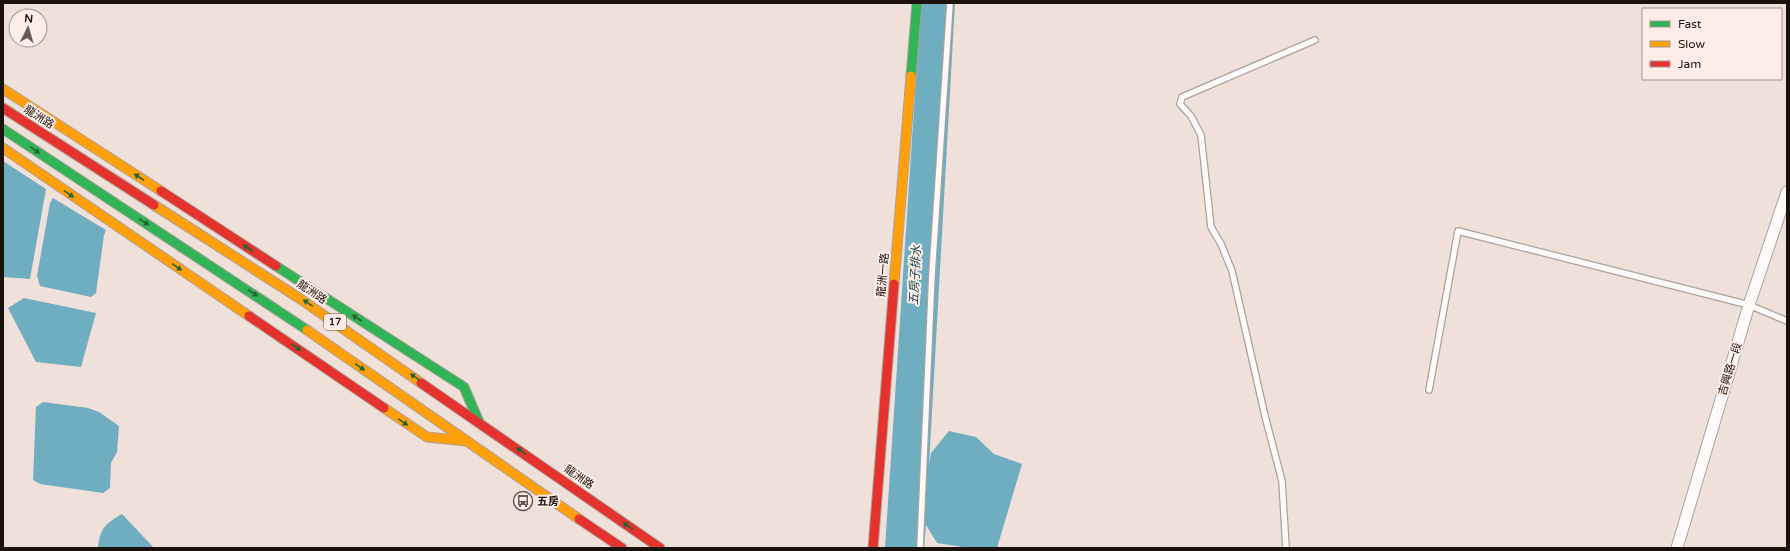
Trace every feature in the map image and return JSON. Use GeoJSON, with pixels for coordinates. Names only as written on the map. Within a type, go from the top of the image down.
{"type":"FeatureCollection","features":[{"type":"Feature","properties":{"kind":"street","name":"龍洲一路"},"geometry":{"type":"LineString","coordinates":[[873,548],[917,3]]}},
{"type":"Feature","properties":{"kind":"street"},"geometry":{"type":"LineString","coordinates":[[3,89],[464,387],[480,422]]}},
{"type":"Feature","properties":{"kind":"street","name":"龍洲路"},"geometry":{"type":"LineString","coordinates":[[3,108],[299,298],[660,548]]}},
{"type":"Feature","properties":{"kind":"street","name":"17"},"geometry":{"type":"LineString","coordinates":[[3,129],[287,316],[622,548]]}},
{"type":"Feature","properties":{"kind":"street"},"geometry":{"type":"LineString","coordinates":[[3,148],[426,437],[466,441]]}},
{"type":"Feature","properties":{"kind":"street","name":"吉興路一段"},"geometry":{"type":"LineString","coordinates":[[1677,548],[1749,305],[1787,192]]}},
{"type":"Feature","properties":{"kind":"lane"},"geometry":{"type":"LineString","coordinates":[[920,548],[932,266],[950,3]]}},
{"type":"Feature","properties":{"kind":"lane"},"geometry":{"type":"LineString","coordinates":[[1286,548],[1282,481],[1265,416],[1232,270],[1211,227],[1201,135],[1191,116],[1180,104],[1182,97],[1315,40]]}},
{"type":"Feature","properties":{"kind":"lane"},"geometry":{"type":"LineString","coordinates":[[1429,390],[1458,231],[1749,305],[1787,321]]}},
{"type":"Feature","properties":{"kind":"water","name":"五房子排水"},"geometry":{"type":"Polygon","coordinates":[[[921,3],[955,3],[929,465],[931,453],[949,431],[976,437],[994,454],[1022,464],[997,548],[969,548],[937,543],[926,525],[924,548],[885,548],[921,3]]]}},
{"type":"Feature","properties":{"kind":"water"},"geometry":{"type":"Polygon","coordinates":[[[3,161],[46,189],[30,279],[3,277],[3,161]]]}},
{"type":"Feature","properties":{"kind":"water"},"geometry":{"type":"Polygon","coordinates":[[[53,198],[106,230],[96,293],[91,297],[40,286],[37,276],[50,203],[53,198]]]}},
{"type":"Feature","properties":{"kind":"water"},"geometry":{"type":"Polygon","coordinates":[[[24,298],[96,313],[81,367],[36,362],[8,308],[24,298]]]}},
{"type":"Feature","properties":{"kind":"water"},"geometry":{"type":"Polygon","coordinates":[[[43,402],[88,408],[99,412],[119,426],[117,452],[111,463],[110,488],[103,493],[40,484],[33,480],[36,407],[43,402]]]}},
{"type":"Feature","properties":{"kind":"water"},"geometry":{"type":"Polygon","coordinates":[[[122,514],[154,548],[98,548],[100,536],[104,527],[122,514]]]}},
{"type":"Feature","properties":{"kind":"traffic: fast"},"geometry":{"type":"LineString","coordinates":[[911,76],[917,3]]}},
{"type":"Feature","properties":{"kind":"traffic: fast"},"geometry":{"type":"LineString","coordinates":[[3,129],[307,330]]}},
{"type":"Feature","properties":{"kind":"traffic: fast"},"geometry":{"type":"LineString","coordinates":[[276,266],[464,387],[479,422]]}},
{"type":"Feature","properties":{"kind":"traffic: slow"},"geometry":{"type":"LineString","coordinates":[[894,284],[911,76]]}},
{"type":"Feature","properties":{"kind":"traffic: slow"},"geometry":{"type":"LineString","coordinates":[[3,89],[161,191]]}},
{"type":"Feature","properties":{"kind":"traffic: slow"},"geometry":{"type":"LineString","coordinates":[[3,148],[249,316]]}},
{"type":"Feature","properties":{"kind":"traffic: slow"},"geometry":{"type":"LineString","coordinates":[[154,205],[299,298],[421,383]]}},
{"type":"Feature","properties":{"kind":"traffic: slow"},"geometry":{"type":"LineString","coordinates":[[307,330],[579,519]]}},
{"type":"Feature","properties":{"kind":"traffic: slow"},"geometry":{"type":"LineString","coordinates":[[384,408],[427,437],[466,441]]}},
{"type":"Feature","properties":{"kind":"traffic: jam"},"geometry":{"type":"LineString","coordinates":[[3,108],[154,205]]}},
{"type":"Feature","properties":{"kind":"traffic: jam"},"geometry":{"type":"LineString","coordinates":[[161,191],[276,266]]}},
{"type":"Feature","properties":{"kind":"traffic: jam"},"geometry":{"type":"LineString","coordinates":[[873,548],[894,284]]}},
{"type":"Feature","properties":{"kind":"traffic: jam"},"geometry":{"type":"LineString","coordinates":[[249,316],[384,408]]}},
{"type":"Feature","properties":{"kind":"traffic: jam"},"geometry":{"type":"LineString","coordinates":[[421,383],[660,548]]}},
{"type":"Feature","properties":{"kind":"traffic: jam"},"geometry":{"type":"LineString","coordinates":[[579,519],[622,548]]}},
{"type":"Feature","properties":{"kind":"place","name":"五房"},"geometry":{"type":"Point","coordinates":[523,501]}}]}
